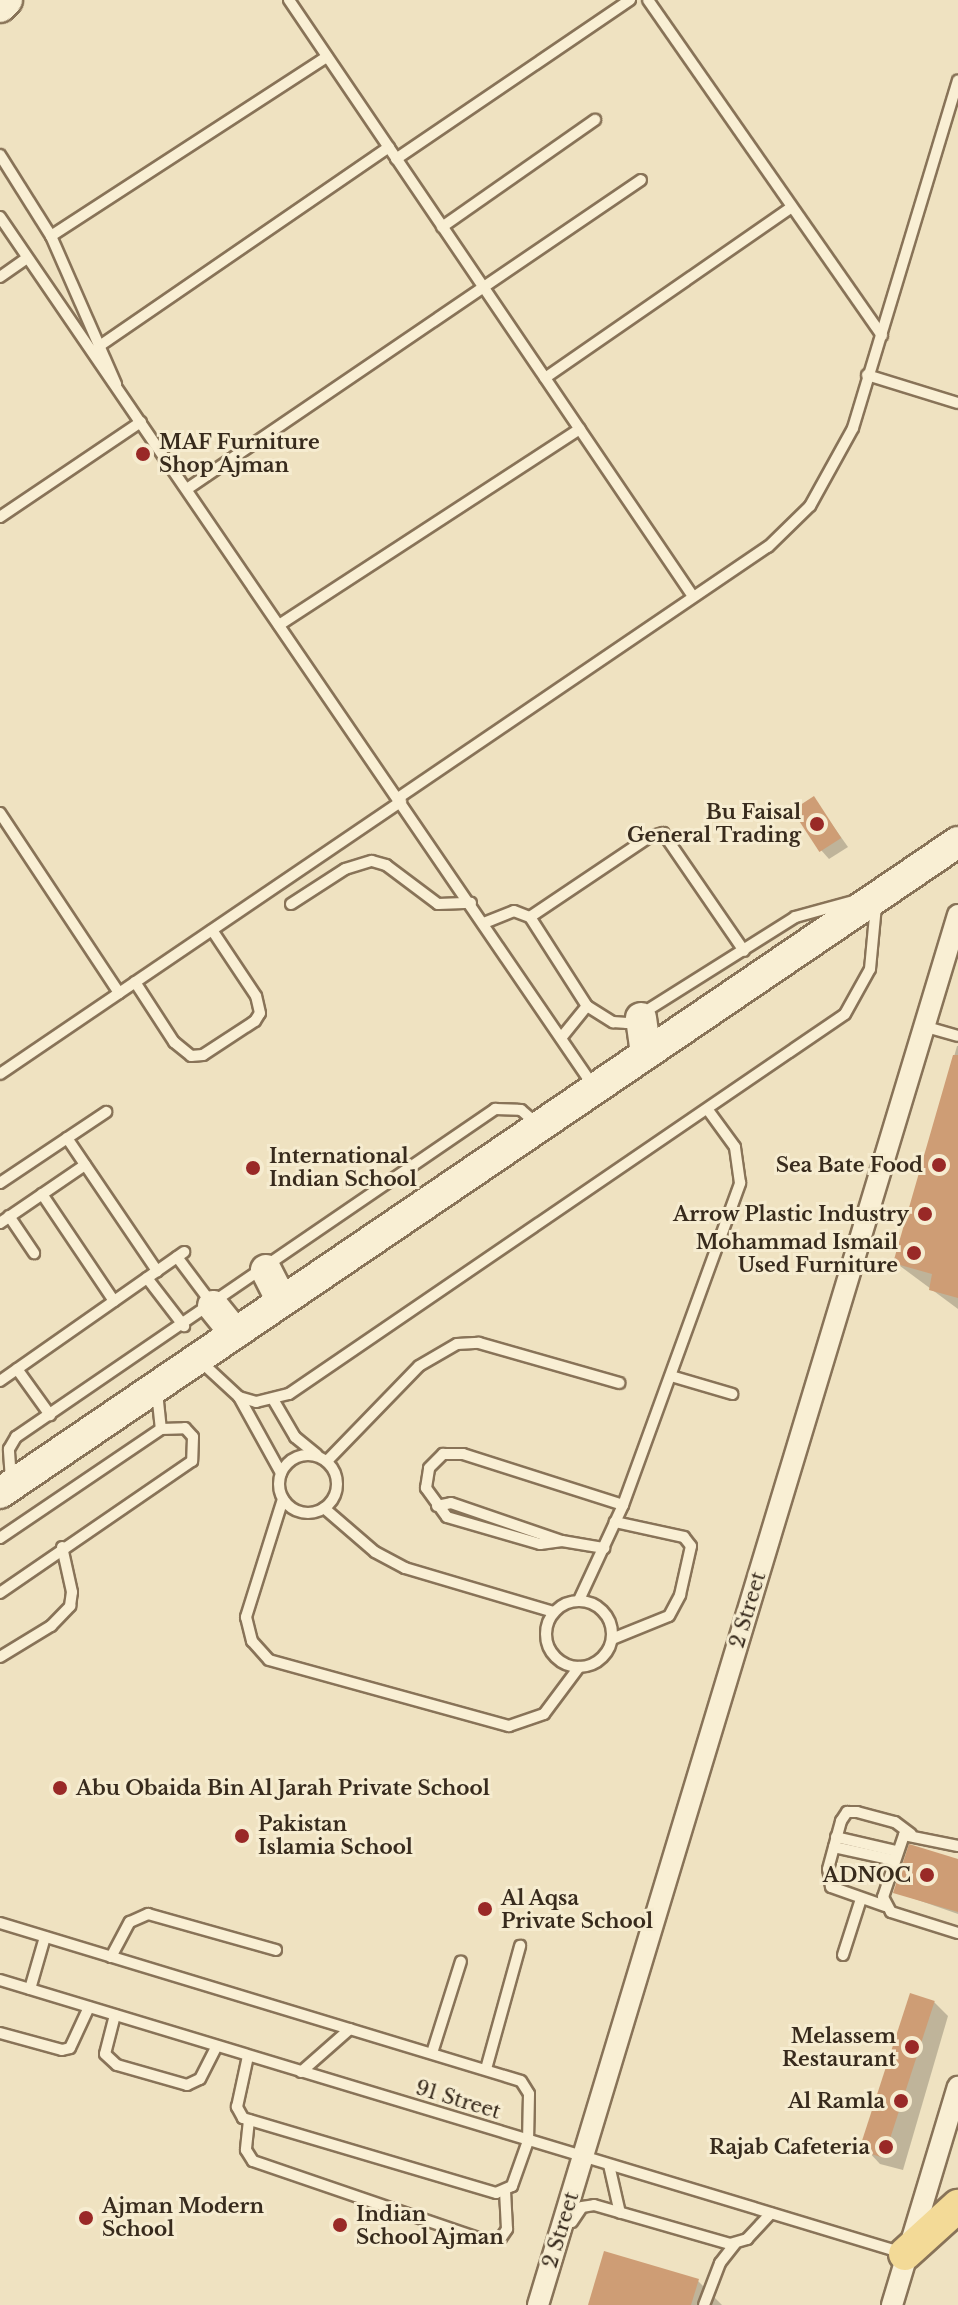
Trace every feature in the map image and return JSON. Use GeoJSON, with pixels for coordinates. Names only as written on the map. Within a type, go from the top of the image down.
{"type":"FeatureCollection","features":[{"type":"Feature","properties":{"kind":"main road"},"geometry":{"type":"LineString","coordinates":[[905,2254],[958,2206]]}},
{"type":"Feature","properties":{"kind":"street"},"geometry":{"type":"LineString","coordinates":[[0,7],[7,0]]}},
{"type":"Feature","properties":{"kind":"street"},"geometry":{"type":"LineString","coordinates":[[6,1489],[281,1299],[958,842]]}},
{"type":"Feature","properties":{"kind":"street","name":"2 Street"},"geometry":{"type":"LineString","coordinates":[[538,2305],[958,915]]}},
{"type":"Feature","properties":{"kind":"street"},"geometry":{"type":"LineString","coordinates":[[641,1018],[646,1054]]}},
{"type":"Feature","properties":{"kind":"street"},"geometry":{"type":"LineString","coordinates":[[266,1270],[281,1299]]}},
{"type":"Feature","properties":{"kind":"street"},"geometry":{"type":"LineString","coordinates":[[213,1306],[235,1333]]}},
{"type":"Feature","properties":{"kind":"street"},"geometry":{"type":"LineString","coordinates":[[892,2305],[958,2087]]}},
{"type":"Feature","properties":{"kind":"lane"},"geometry":{"type":"LineString","coordinates":[[289,0],[692,595]]}},
{"type":"Feature","properties":{"kind":"lane"},"geometry":{"type":"LineString","coordinates":[[396,159],[630,0]]}},
{"type":"Feature","properties":{"kind":"lane"},"geometry":{"type":"LineString","coordinates":[[648,0],[882,335]]}},
{"type":"Feature","properties":{"kind":"lane"},"geometry":{"type":"LineString","coordinates":[[51,236],[327,57]]}},
{"type":"Feature","properties":{"kind":"lane"},"geometry":{"type":"LineString","coordinates":[[0,1074],[692,595],[768,547],[810,506],[842,455],[882,335],[958,80]]}},
{"type":"Feature","properties":{"kind":"lane"},"geometry":{"type":"LineString","coordinates":[[442,227],[595,120]]}},
{"type":"Feature","properties":{"kind":"lane"},"geometry":{"type":"LineString","coordinates":[[98,347],[389,147]]}},
{"type":"Feature","properties":{"kind":"lane"},"geometry":{"type":"LineString","coordinates":[[0,155],[51,236],[117,386]]}},
{"type":"Feature","properties":{"kind":"lane"},"geometry":{"type":"LineString","coordinates":[[187,489],[485,290],[641,180]]}},
{"type":"Feature","properties":{"kind":"lane"},"geometry":{"type":"LineString","coordinates":[[545,378],[792,207]]}},
{"type":"Feature","properties":{"kind":"lane"},"geometry":{"type":"LineString","coordinates":[[0,217],[596,1089]]}},
{"type":"Feature","properties":{"kind":"lane"},"geometry":{"type":"LineString","coordinates":[[0,277],[26,259]]}},
{"type":"Feature","properties":{"kind":"lane"},"geometry":{"type":"LineString","coordinates":[[867,375],[958,403]]}},
{"type":"Feature","properties":{"kind":"lane"},"geometry":{"type":"LineString","coordinates":[[0,517],[141,422]]}},
{"type":"Feature","properties":{"kind":"lane"},"geometry":{"type":"LineString","coordinates":[[279,625],[580,429]]}},
{"type":"Feature","properties":{"kind":"lane"},"geometry":{"type":"LineString","coordinates":[[0,813],[119,993]]}},
{"type":"Feature","properties":{"kind":"lane"},"geometry":{"type":"LineString","coordinates":[[530,917],[649,837],[663,833],[744,951]]}},
{"type":"Feature","properties":{"kind":"lane"},"geometry":{"type":"LineString","coordinates":[[291,904],[345,869],[372,861],[386,865],[438,904],[471,903]]}},
{"type":"Feature","properties":{"kind":"lane"},"geometry":{"type":"LineString","coordinates":[[239,1397],[274,1401],[708,1110],[845,1014],[870,969],[877,898],[807,911],[641,1018],[613,1022],[587,1006],[530,917],[514,911],[484,923]]}},
{"type":"Feature","properties":{"kind":"lane"},"geometry":{"type":"LineString","coordinates":[[135,982],[174,1042],[191,1056],[203,1055],[255,1021],[260,1013],[256,996],[212,930]]}},
{"type":"Feature","properties":{"kind":"lane"},"geometry":{"type":"LineString","coordinates":[[561,1038],[587,1006]]}},
{"type":"Feature","properties":{"kind":"lane"},"geometry":{"type":"LineString","coordinates":[[923,1026],[958,1036]]}},
{"type":"Feature","properties":{"kind":"lane"},"geometry":{"type":"LineString","coordinates":[[0,1450],[266,1270],[495,1109],[521,1110],[540,1127]]}},
{"type":"Feature","properties":{"kind":"lane"},"geometry":{"type":"LineString","coordinates":[[615,1522],[684,1537],[691,1546],[680,1595],[669,1616],[612,1639],[597,1662],[579,1667],[561,1661],[549,1647],[546,1629],[554,1612],[579,1600],[604,1548],[615,1522],[623,1505],[740,1183],[735,1147],[708,1110]]}},
{"type":"Feature","properties":{"kind":"lane"},"geometry":{"type":"LineString","coordinates":[[0,1183],[106,1112]]}},
{"type":"Feature","properties":{"kind":"lane"},"geometry":{"type":"LineString","coordinates":[[67,1138],[157,1271]]}},
{"type":"Feature","properties":{"kind":"lane"},"geometry":{"type":"LineString","coordinates":[[34,1253],[4,1220],[85,1165]]}},
{"type":"Feature","properties":{"kind":"lane"},"geometry":{"type":"LineString","coordinates":[[42,1194],[114,1301]]}},
{"type":"Feature","properties":{"kind":"lane"},"geometry":{"type":"LineString","coordinates":[[0,1381],[180,1254],[213,1306]]}},
{"type":"Feature","properties":{"kind":"lane"},"geometry":{"type":"LineString","coordinates":[[147,1278],[184,1326]]}},
{"type":"Feature","properties":{"kind":"lane"},"geometry":{"type":"LineString","coordinates":[[323,1459],[419,1366],[457,1344],[501,1348],[619,1383]]}},
{"type":"Feature","properties":{"kind":"lane"},"geometry":{"type":"LineString","coordinates":[[198,1359],[239,1397],[281,1473],[283,1499],[246,1617],[252,1641],[269,1660],[509,1726],[544,1714],[579,1667]]}},
{"type":"Feature","properties":{"kind":"lane"},"geometry":{"type":"LineString","coordinates":[[17,1369],[50,1415]]}},
{"type":"Feature","properties":{"kind":"lane"},"geometry":{"type":"LineString","coordinates":[[671,1376],[732,1394]]}},
{"type":"Feature","properties":{"kind":"lane"},"geometry":{"type":"LineString","coordinates":[[156,1388],[161,1429]]}},
{"type":"Feature","properties":{"kind":"lane"},"geometry":{"type":"LineString","coordinates":[[274,1401],[295,1437],[323,1459],[337,1485],[324,1508],[306,1513],[283,1499]]}},
{"type":"Feature","properties":{"kind":"lane"},"geometry":{"type":"LineString","coordinates":[[0,1538],[161,1429],[173,1425],[193,1437],[192,1461],[62,1547],[0,1593]]}},
{"type":"Feature","properties":{"kind":"lane"},"geometry":{"type":"LineString","coordinates":[[6,1489],[12,1441]]}},
{"type":"Feature","properties":{"kind":"lane"},"geometry":{"type":"LineString","coordinates":[[604,1548],[562,1541],[540,1544],[447,1517],[426,1488],[429,1468],[453,1453],[623,1505]]}},
{"type":"Feature","properties":{"kind":"lane"},"geometry":{"type":"LineString","coordinates":[[281,1473],[301,1455],[323,1459]]}},
{"type":"Feature","properties":{"kind":"lane"},"geometry":{"type":"LineString","coordinates":[[324,1508],[366,1546],[405,1568],[554,1612]]}},
{"type":"Feature","properties":{"kind":"lane"},"geometry":{"type":"LineString","coordinates":[[0,1657],[51,1626],[70,1606],[72,1592],[62,1547]]}},
{"type":"Feature","properties":{"kind":"lane"},"geometry":{"type":"LineString","coordinates":[[579,1600],[604,1612],[612,1639]]}},
{"type":"Feature","properties":{"kind":"lane"},"geometry":{"type":"LineString","coordinates":[[958,1846],[911,1834],[895,1822],[852,1811],[843,1816],[828,1878],[831,1887],[885,1906],[900,1916],[958,1933]]}},
{"type":"Feature","properties":{"kind":"lane"},"geometry":{"type":"LineString","coordinates":[[885,1906],[899,1840],[911,1834]]}},
{"type":"Feature","properties":{"kind":"lane"},"geometry":{"type":"LineString","coordinates":[[835,1842],[894,1856]]}},
{"type":"Feature","properties":{"kind":"lane"},"geometry":{"type":"LineString","coordinates":[[843,1955],[861,1899]]}},
{"type":"Feature","properties":{"kind":"lane"},"geometry":{"type":"LineString","coordinates":[[111,1957],[130,1922],[148,1914],[276,1950]]}},
{"type":"Feature","properties":{"kind":"lane"},"geometry":{"type":"LineString","coordinates":[[0,1923],[486,2069],[527,2086],[528,2141],[512,2186],[505,2192],[487,2191],[249,2120],[237,2107],[248,2056]]}},
{"type":"Feature","properties":{"kind":"lane"},"geometry":{"type":"LineString","coordinates":[[30,1989],[45,1937]]}},
{"type":"Feature","properties":{"kind":"lane"},"geometry":{"type":"LineString","coordinates":[[486,2069],[520,1946]]}},
{"type":"Feature","properties":{"kind":"lane"},"geometry":{"type":"LineString","coordinates":[[432,2053],[461,1961]]}},
{"type":"Feature","properties":{"kind":"lane","name":"91 Street"},"geometry":{"type":"LineString","coordinates":[[0,1980],[905,2254]]}},
{"type":"Feature","properties":{"kind":"lane"},"geometry":{"type":"LineString","coordinates":[[0,2033],[70,2048],[89,2007]]}},
{"type":"Feature","properties":{"kind":"lane"},"geometry":{"type":"LineString","coordinates":[[115,2015],[105,2054],[117,2065],[187,2085],[200,2079],[217,2046]]}},
{"type":"Feature","properties":{"kind":"lane"},"geometry":{"type":"LineString","coordinates":[[301,2072],[350,2029]]}},
{"type":"Feature","properties":{"kind":"lane"},"geometry":{"type":"LineString","coordinates":[[249,2120],[246,2150],[253,2161],[481,2239],[501,2238],[507,2229],[505,2192]]}},
{"type":"Feature","properties":{"kind":"lane"},"geometry":{"type":"LineString","coordinates":[[609,2165],[620,2213]]}},
{"type":"Feature","properties":{"kind":"lane"},"geometry":{"type":"LineString","coordinates":[[548,2305],[577,2211],[594,2205],[735,2244]]}},
{"type":"Feature","properties":{"kind":"lane"},"geometry":{"type":"LineString","coordinates":[[704,2305],[720,2263],[735,2244],[747,2239],[771,2213]]}},
{"type":"Feature","properties":{"kind":"building","name":"Bu Faisal General Trading"},"geometry":{"type":"Polygon","coordinates":[[[814,796],[841,838],[819,852],[792,810],[814,796]]]}},
{"type":"Feature","properties":{"kind":"building"},"geometry":{"type":"Polygon","coordinates":[[[953,1055],[958,1055],[958,1298],[929,1290],[932,1274],[893,1263],[953,1055]]]}},
{"type":"Feature","properties":{"kind":"building","name":"ADNOC"},"geometry":{"type":"Polygon","coordinates":[[[909,1844],[958,1859],[958,1912],[893,1893],[909,1844]]]}},
{"type":"Feature","properties":{"kind":"building"},"geometry":{"type":"Polygon","coordinates":[[[910,1993],[935,2001],[884,2158],[859,2150],[910,1993]]]}},
{"type":"Feature","properties":{"kind":"building"},"geometry":{"type":"Polygon","coordinates":[[[604,2251],[699,2279],[691,2305],[588,2305],[604,2251]]]}},
{"type":"Feature","properties":{"kind":"place","name":"MAF Furniture Shop Ajman"},"geometry":{"type":"Point","coordinates":[143,454]}},
{"type":"Feature","properties":{"kind":"place","name":"Bu Faisal General Trading"},"geometry":{"type":"Point","coordinates":[817,824]}},
{"type":"Feature","properties":{"kind":"place","name":"Sea Bate Food"},"geometry":{"type":"Point","coordinates":[939,1165]}},
{"type":"Feature","properties":{"kind":"place","name":"International Indian School"},"geometry":{"type":"Point","coordinates":[253,1168]}},
{"type":"Feature","properties":{"kind":"place","name":"Arrow Plastic Industry"},"geometry":{"type":"Point","coordinates":[925,1214]}},
{"type":"Feature","properties":{"kind":"place","name":"Mohammad Ismail Used Furniture"},"geometry":{"type":"Point","coordinates":[914,1253]}},
{"type":"Feature","properties":{"kind":"place","name":"Abu Obaida Bin Al Jarah Private School"},"geometry":{"type":"Point","coordinates":[60,1788]}},
{"type":"Feature","properties":{"kind":"place","name":"Pakistan Islamia School"},"geometry":{"type":"Point","coordinates":[242,1836]}},
{"type":"Feature","properties":{"kind":"place","name":"ADNOC"},"geometry":{"type":"Point","coordinates":[927,1875]}},
{"type":"Feature","properties":{"kind":"place","name":"Al Aqsa Private School"},"geometry":{"type":"Point","coordinates":[485,1909]}},
{"type":"Feature","properties":{"kind":"place","name":"Melassem Restaurant"},"geometry":{"type":"Point","coordinates":[912,2047]}},
{"type":"Feature","properties":{"kind":"place","name":"Al Ramla"},"geometry":{"type":"Point","coordinates":[901,2101]}},
{"type":"Feature","properties":{"kind":"place","name":"Rajab Cafeteria"},"geometry":{"type":"Point","coordinates":[886,2147]}},
{"type":"Feature","properties":{"kind":"place","name":"Ajman Modern School"},"geometry":{"type":"Point","coordinates":[86,2218]}},
{"type":"Feature","properties":{"kind":"place","name":"Indian School Ajman"},"geometry":{"type":"Point","coordinates":[340,2225]}}]}
